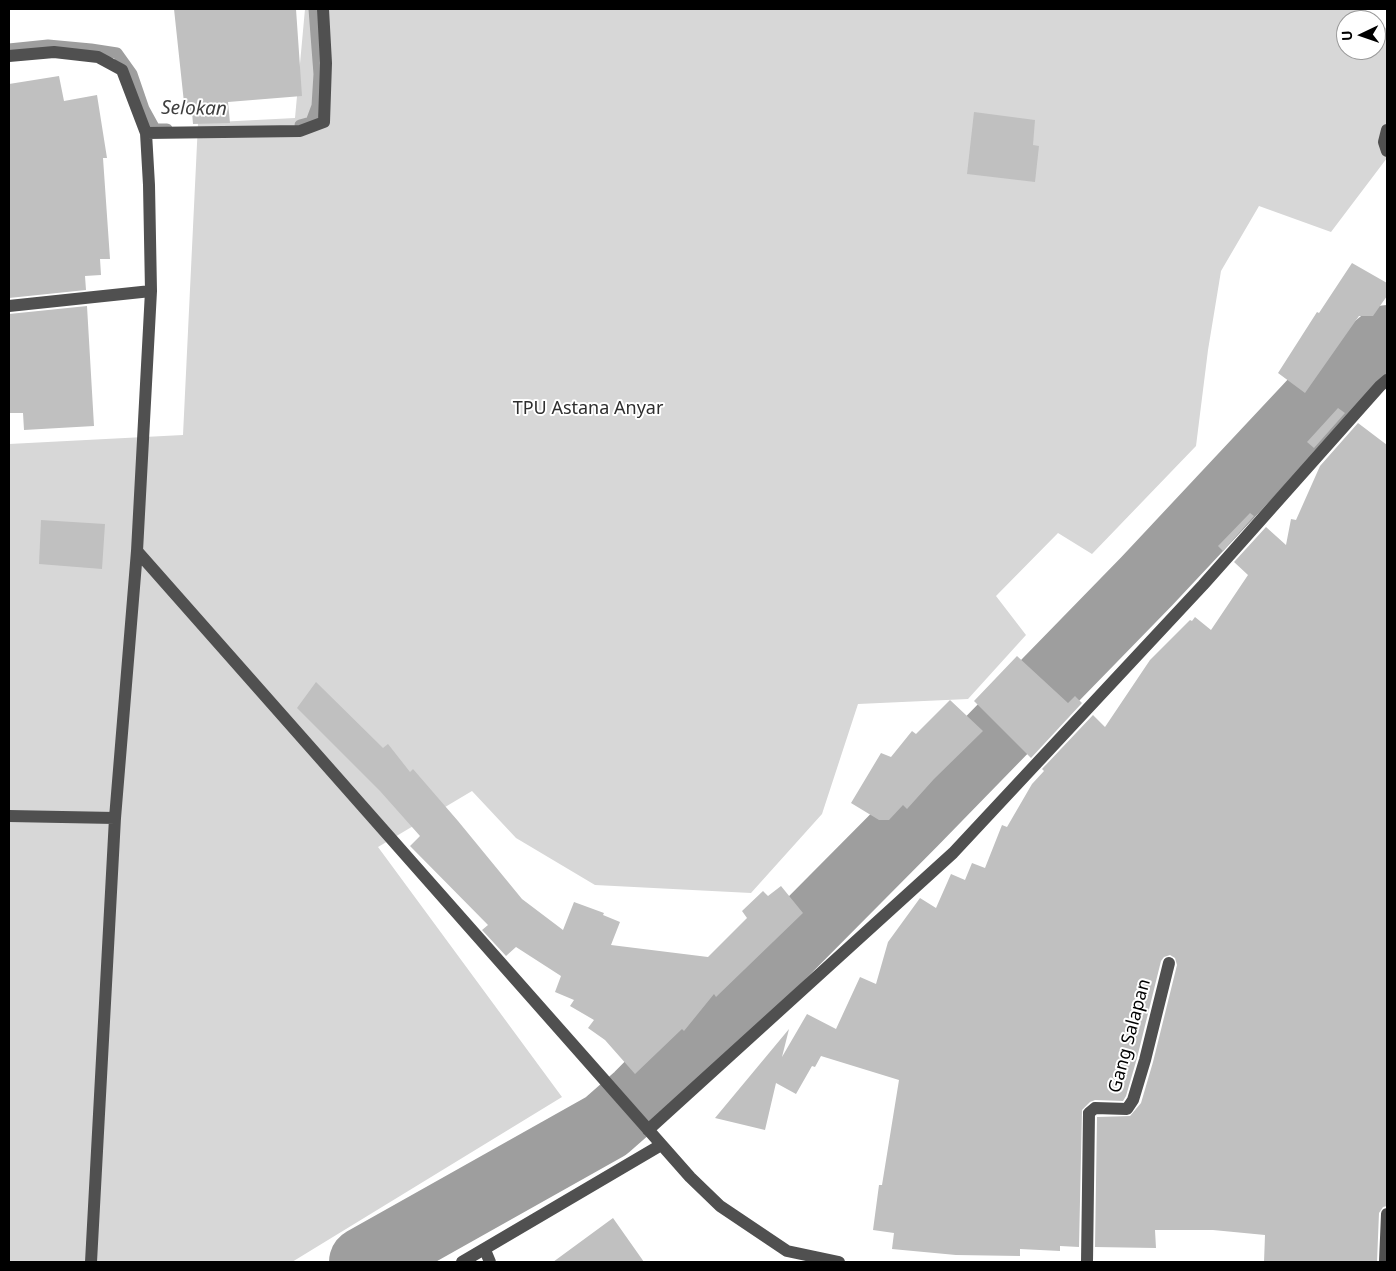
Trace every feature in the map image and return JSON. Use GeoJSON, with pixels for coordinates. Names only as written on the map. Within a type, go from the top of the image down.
{"type":"FeatureCollection","features":[{"type":"Feature","properties":{"kind":"street"},"geometry":{"type":"LineString","coordinates":[[146,133],[300,131],[324,122],[326,63],[323,9]]}},
{"type":"Feature","properties":{"kind":"street"},"geometry":{"type":"LineString","coordinates":[[9,56],[54,52],[98,57],[122,70],[146,133],[151,291],[137,551],[115,818],[91,1262]]}},
{"type":"Feature","properties":{"kind":"street"},"geometry":{"type":"LineString","coordinates":[[1387,130],[1384,142],[1387,151]]}},
{"type":"Feature","properties":{"kind":"street"},"geometry":{"type":"LineString","coordinates":[[9,306],[151,291]]}},
{"type":"Feature","properties":{"kind":"street"},"geometry":{"type":"LineString","coordinates":[[648,1130],[953,853],[1203,585],[1387,380]]}},
{"type":"Feature","properties":{"kind":"street"},"geometry":{"type":"LineString","coordinates":[[137,551],[610,1084],[690,1177],[720,1206],[786,1256],[839,1262]]}},
{"type":"Feature","properties":{"kind":"street"},"geometry":{"type":"LineString","coordinates":[[9,816],[115,818]]}},
{"type":"Feature","properties":{"kind":"street","name":"Gang Salapan"},"geometry":{"type":"LineString","coordinates":[[1087,1262],[1089,1113],[1095,1108],[1127,1109],[1133,1100],[1169,963]]}},
{"type":"Feature","properties":{"kind":"street"},"geometry":{"type":"LineString","coordinates":[[462,1262],[661,1145]]}},
{"type":"Feature","properties":{"kind":"street"},"geometry":{"type":"LineString","coordinates":[[1385,1262],[1387,1214]]}},
{"type":"Feature","properties":{"kind":"street"},"geometry":{"type":"LineString","coordinates":[[485,1250],[490,1262]]}},
{"type":"Feature","properties":{"kind":"green space","name":"TPU Astana Anyar"},"geometry":{"type":"Polygon","coordinates":[[[305,9],[1366,9],[1336,10],[1336,60],[1386,60],[1387,29],[1387,158],[1331,232],[1259,206],[1221,271],[1208,350],[1196,446],[1092,554],[1058,533],[996,596],[1026,635],[968,699],[858,704],[822,814],[751,893],[595,885],[516,838],[472,791],[378,847],[562,1097],[292,1262],[9,1262],[9,444],[183,435],[198,123],[295,118],[305,9]]]}},
{"type":"Feature","properties":{"kind":"building"},"geometry":{"type":"Polygon","coordinates":[[[174,9],[296,9],[302,96],[228,102],[230,123],[193,124],[192,112],[185,112],[174,9]]]}},
{"type":"Feature","properties":{"kind":"building"},"geometry":{"type":"Polygon","coordinates":[[[59,76],[64,101],[97,95],[107,158],[103,158],[110,259],[100,259],[101,275],[85,276],[86,290],[9,298],[9,84],[59,76]]]}},
{"type":"Feature","properties":{"kind":"building"},"geometry":{"type":"Polygon","coordinates":[[[974,112],[1035,120],[1033,145],[1039,146],[1035,182],[967,174],[974,112]]]}},
{"type":"Feature","properties":{"kind":"building"},"geometry":{"type":"Polygon","coordinates":[[[1352,263],[1387,283],[1387,296],[1373,316],[1359,316],[1305,393],[1278,373],[1317,312],[1319,313],[1352,263]]]}},
{"type":"Feature","properties":{"kind":"building"},"geometry":{"type":"Polygon","coordinates":[[[87,306],[94,426],[24,430],[23,413],[9,413],[9,314],[87,306]]]}},
{"type":"Feature","properties":{"kind":"building"},"geometry":{"type":"Polygon","coordinates":[[[1338,408],[1345,413],[1314,448],[1307,442],[1338,408]]]}},
{"type":"Feature","properties":{"kind":"building"},"geometry":{"type":"Polygon","coordinates":[[[1358,423],[1387,445],[1387,1206],[1383,1207],[1379,1213],[1377,1262],[1264,1262],[1265,1235],[1213,1230],[1155,1230],[1156,1248],[1095,1247],[1097,1117],[1130,1116],[1141,1103],[1177,965],[1175,958],[1170,955],[1164,957],[1161,961],[1126,1096],[1123,1101],[1095,1100],[1082,1110],[1079,1247],[1060,1246],[1060,1251],[1020,1249],[1020,1256],[956,1255],[892,1249],[894,1233],[873,1230],[879,1185],[882,1185],[899,1080],[821,1056],[815,1067],[812,1066],[796,1094],[776,1083],[765,1130],[715,1118],[789,1029],[782,1057],[807,1014],[836,1029],[860,977],[876,984],[888,942],[920,898],[936,908],[951,874],[965,880],[972,863],[985,868],[1002,825],[1007,827],[1032,784],[1044,771],[1042,769],[1093,715],[1105,727],[1150,660],[1190,620],[1192,621],[1195,617],[1211,630],[1248,575],[1234,562],[1266,527],[1286,545],[1291,519],[1296,520],[1320,466],[1358,423]]]}},
{"type":"Feature","properties":{"kind":"building"},"geometry":{"type":"Polygon","coordinates":[[[1250,513],[1254,516],[1223,551],[1218,546],[1250,513]]]}},
{"type":"Feature","properties":{"kind":"building"},"geometry":{"type":"Polygon","coordinates":[[[41,520],[105,524],[102,569],[39,564],[41,520]]]}},
{"type":"Feature","properties":{"kind":"building"},"geometry":{"type":"Polygon","coordinates":[[[1017,656],[1068,703],[1075,696],[1082,703],[1031,758],[974,701],[1017,656]]]}},
{"type":"Feature","properties":{"kind":"building"},"geometry":{"type":"Polygon","coordinates":[[[316,682],[383,748],[388,744],[410,772],[413,769],[522,899],[563,930],[574,902],[604,913],[603,915],[620,922],[611,945],[708,957],[747,918],[742,911],[763,891],[768,896],[781,886],[803,913],[716,997],[714,994],[684,1031],[682,1029],[635,1074],[605,1040],[588,1028],[594,1020],[570,1006],[574,1000],[555,992],[561,976],[516,947],[506,956],[482,930],[488,925],[410,846],[420,836],[380,791],[297,708],[316,682]]]}},
{"type":"Feature","properties":{"kind":"building"},"geometry":{"type":"Polygon","coordinates":[[[950,700],[983,731],[934,779],[907,809],[903,805],[889,820],[879,820],[851,803],[881,753],[891,757],[912,731],[916,734],[950,700]]]}},
{"type":"Feature","properties":{"kind":"building"},"geometry":{"type":"Polygon","coordinates":[[[613,1218],[644,1262],[553,1262],[613,1218]]]}},
{"type":"Feature","properties":{"kind":"waterway","name":"Selokan"},"geometry":{"type":"LineString","coordinates":[[300,125],[311,122],[317,106],[319,74],[314,9]]}},
{"type":"Feature","properties":{"kind":"waterway","name":"Selokan"},"geometry":{"type":"LineString","coordinates":[[9,49],[48,45],[117,53],[132,74],[144,109],[155,129],[167,129]]}},
{"type":"Feature","properties":{"kind":"waterway"},"geometry":{"type":"LineString","coordinates":[[364,1262],[606,1126],[639,1097],[914,820],[1147,581],[1325,391],[1387,340]]}}]}
